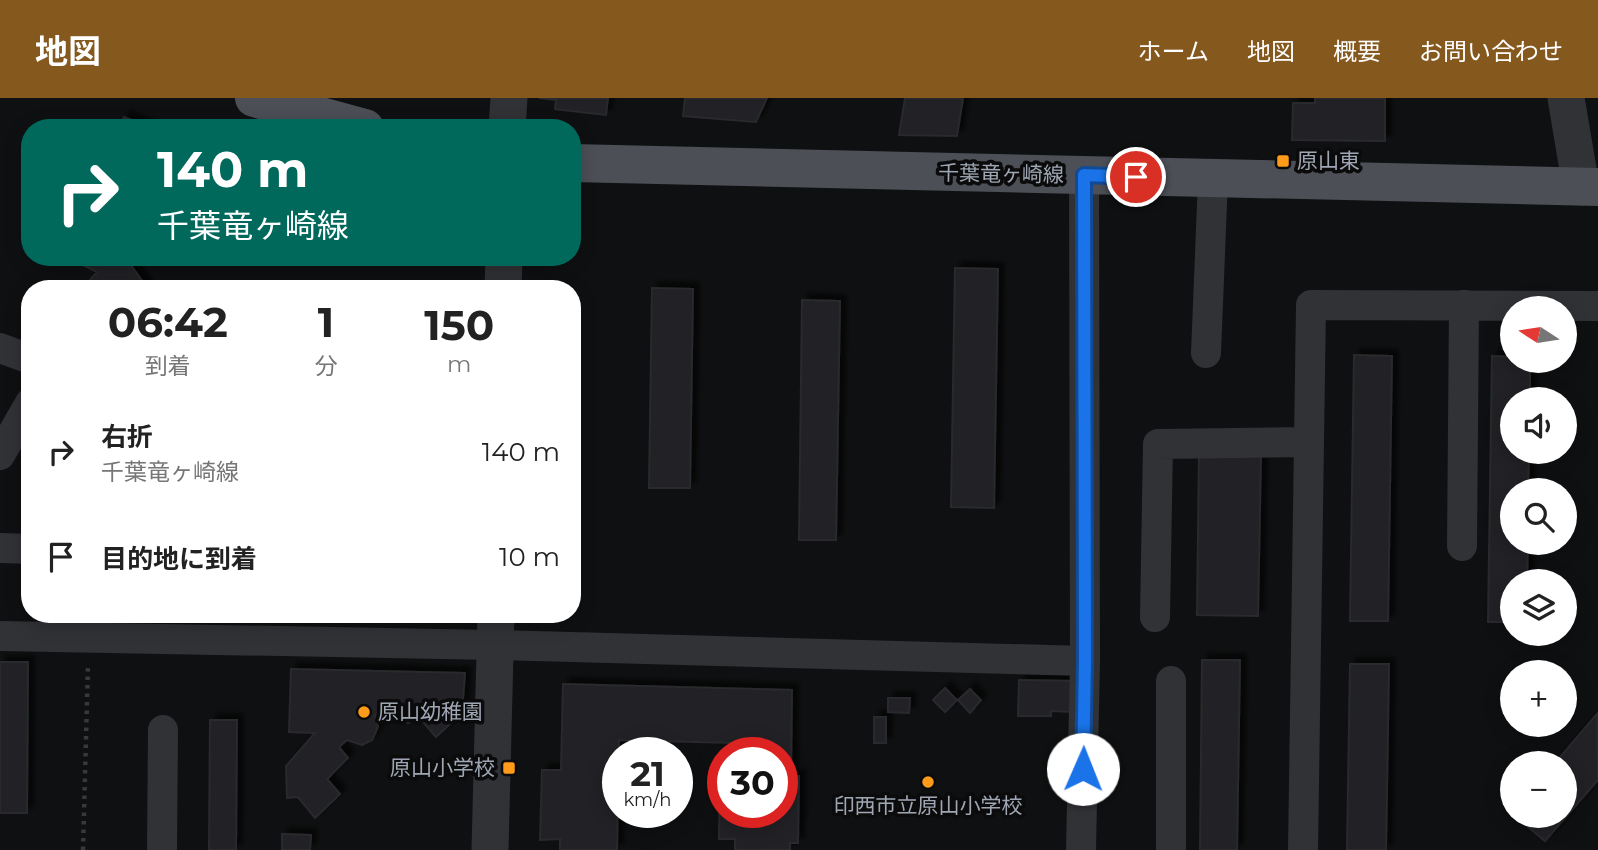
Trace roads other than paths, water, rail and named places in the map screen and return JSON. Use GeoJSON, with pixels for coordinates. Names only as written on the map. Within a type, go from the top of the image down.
{"type":"FeatureCollection","features":[{"type":"Feature","properties":{"kind":"main road"},"geometry":{"type":"LineString","coordinates":[[254,98],[332,119]]}},
{"type":"Feature","properties":{"kind":"main road","name":"千葉竜ヶ崎線"},"geometry":{"type":"LineString","coordinates":[[581,163],[1589,187]]}},
{"type":"Feature","properties":{"kind":"street"},"geometry":{"type":"LineString","coordinates":[[508,119],[509,98]]}},
{"type":"Feature","properties":{"kind":"street"},"geometry":{"type":"LineString","coordinates":[[1566,98],[1589,187]]}},
{"type":"Feature","properties":{"kind":"street"},"geometry":{"type":"LineString","coordinates":[[1081,850],[1085,661],[1084,175]]}},
{"type":"Feature","properties":{"kind":"street"},"geometry":{"type":"LineString","coordinates":[[1206,353],[1213,179]]}},
{"type":"Feature","properties":{"kind":"street"},"geometry":{"type":"LineString","coordinates":[[1303,850],[1311,304],[1598,306]]}},
{"type":"Feature","properties":{"kind":"street"},"geometry":{"type":"LineString","coordinates":[[1462,546],[1464,305]]}},
{"type":"Feature","properties":{"kind":"street"},"geometry":{"type":"LineString","coordinates":[[0,348],[21,356]]}},
{"type":"Feature","properties":{"kind":"street"},"geometry":{"type":"LineString","coordinates":[[0,455],[21,419]]}},
{"type":"Feature","properties":{"kind":"street"},"geometry":{"type":"LineString","coordinates":[[1155,617],[1158,444],[1309,442]]}},
{"type":"Feature","properties":{"kind":"street"},"geometry":{"type":"LineString","coordinates":[[0,548],[21,549]]}},
{"type":"Feature","properties":{"kind":"street"},"geometry":{"type":"LineString","coordinates":[[0,636],[89,637],[495,629],[1085,661]]}},
{"type":"Feature","properties":{"kind":"street"},"geometry":{"type":"LineString","coordinates":[[490,850],[495,629]]}},
{"type":"Feature","properties":{"kind":"street"},"geometry":{"type":"LineString","coordinates":[[1171,681],[1171,850]]}},
{"type":"Feature","properties":{"kind":"street"},"geometry":{"type":"LineString","coordinates":[[162,850],[163,730]]}},
{"type":"Feature","properties":{"kind":"place","name":"原山東"},"geometry":{"type":"Point","coordinates":[1283,161]}},
{"type":"Feature","properties":{"kind":"place","name":"原山幼稚園"},"geometry":{"type":"Point","coordinates":[364,712]}},
{"type":"Feature","properties":{"kind":"place","name":"原山小学校"},"geometry":{"type":"Point","coordinates":[509,768]}},
{"type":"Feature","properties":{"kind":"place","name":"印西市立原山小学校"},"geometry":{"type":"Point","coordinates":[928,782]}}]}
